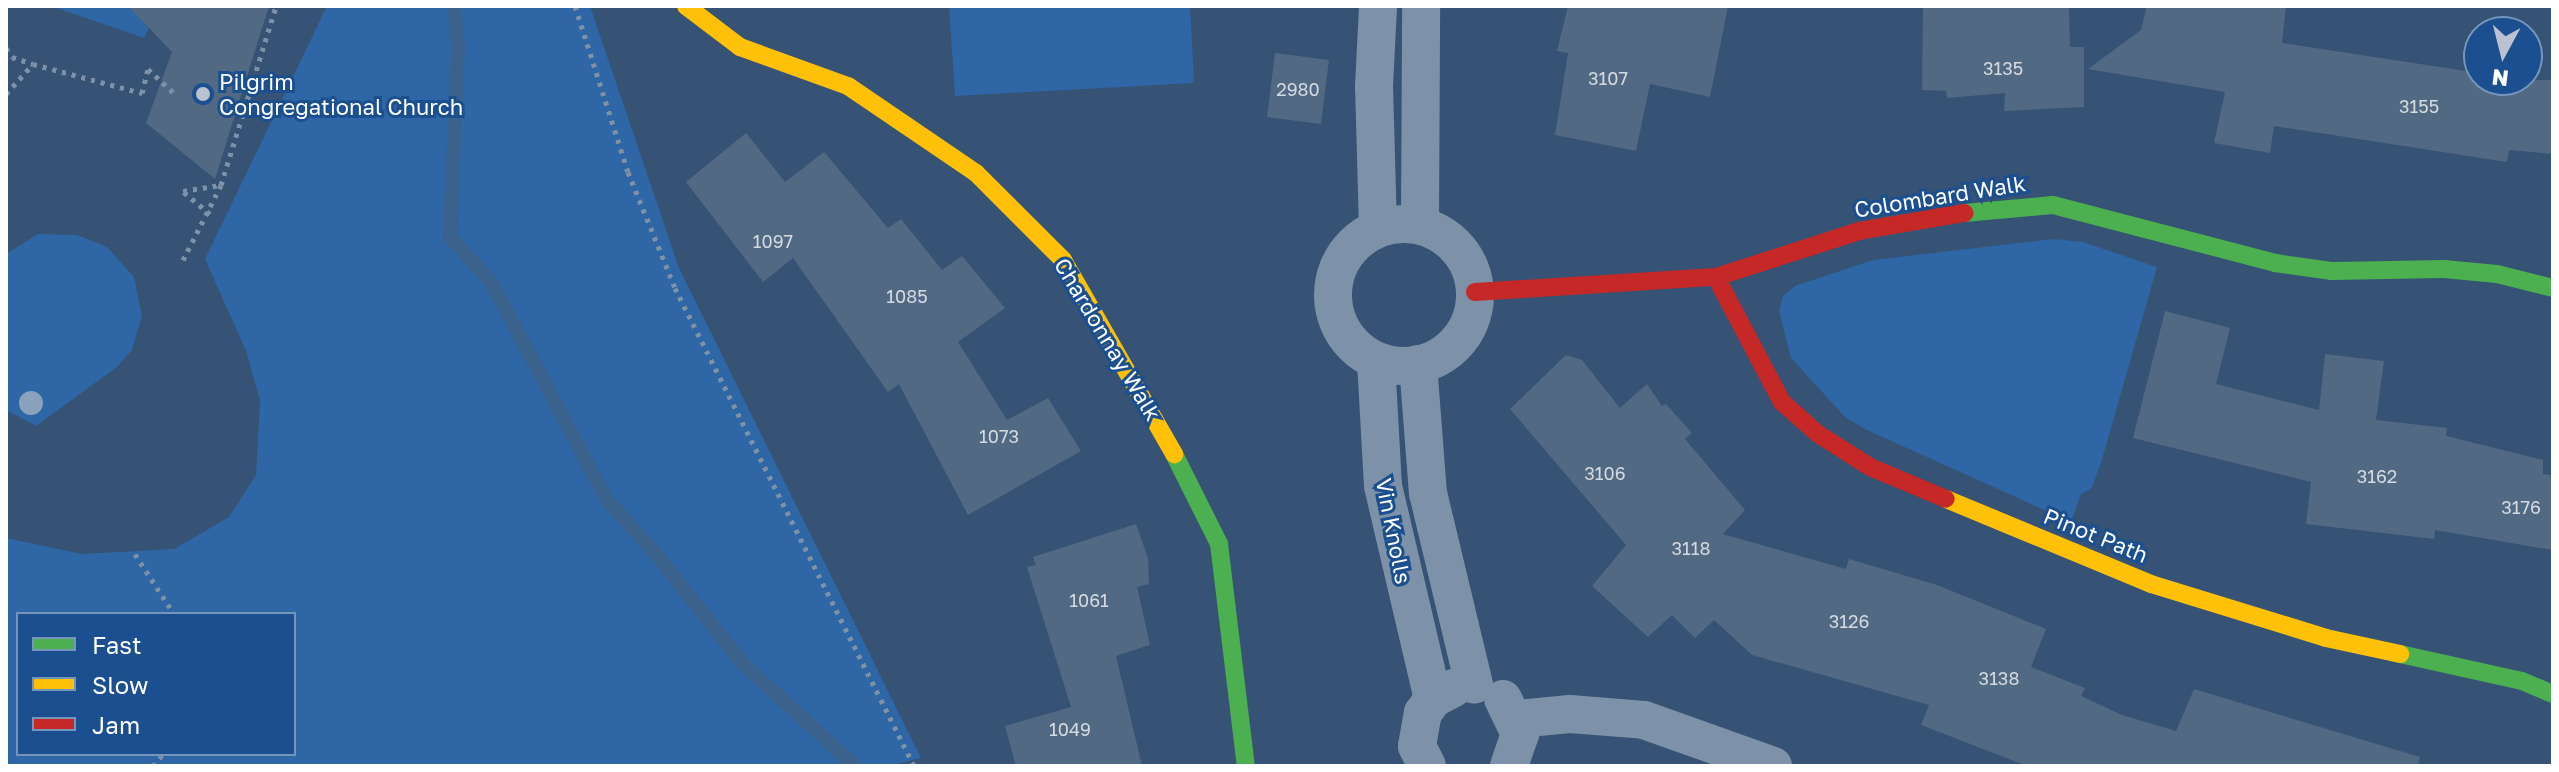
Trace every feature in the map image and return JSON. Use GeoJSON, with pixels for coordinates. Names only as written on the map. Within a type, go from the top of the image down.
{"type":"FeatureCollection","features":[{"type":"Feature","properties":{"kind":"street","name":"Chardonnay Walk"},"geometry":{"type":"LineString","coordinates":[[686,6],[740,47],[848,86],[910,125],[976,173],[1063,260],[1149,403],[1219,544],[1246,766]]}},
{"type":"Feature","properties":{"kind":"street"},"geometry":{"type":"LineString","coordinates":[[1378,6],[1374,86],[1378,228]]}},
{"type":"Feature","properties":{"kind":"street"},"geometry":{"type":"LineString","coordinates":[[1420,225],[1421,6]]}},
{"type":"Feature","properties":{"kind":"street","name":"Colombard Walk"},"geometry":{"type":"LineString","coordinates":[[1475,292],[1716,277],[1859,231],[2012,205],[2053,205],[2275,263],[2332,271],[2497,274],[2553,288]]}},
{"type":"Feature","properties":{"kind":"street"},"geometry":{"type":"LineString","coordinates":[[1420,225],[1459,249],[1475,292],[1473,312],[1453,346],[1418,364],[1376,361],[1356,348],[1333,306],[1341,259],[1357,240],[1378,228],[1420,225]]}},
{"type":"Feature","properties":{"kind":"street","name":"Pinot Path"},"geometry":{"type":"LineString","coordinates":[[1716,277],[1782,402],[1818,434],[1870,467],[2151,584],[2326,638],[2522,681],[2553,694]]}},
{"type":"Feature","properties":{"kind":"street","name":"Vin Knolls"},"geometry":{"type":"LineString","coordinates":[[1376,361],[1383,486],[1433,699]]}},
{"type":"Feature","properties":{"kind":"street","name":"Vin Knolls"},"geometry":{"type":"LineString","coordinates":[[1418,364],[1428,493],[1474,685]]}},
{"type":"Feature","properties":{"kind":"street"},"geometry":{"type":"LineString","coordinates":[[1427,766],[1417,746],[1417,729],[1433,699],[1459,686],[1474,685],[1500,696],[1517,719],[1518,750],[1509,766]]}},
{"type":"Feature","properties":{"kind":"street"},"geometry":{"type":"LineString","coordinates":[[1517,719],[1570,714],[1644,720],[1773,766]]}},
{"type":"Feature","properties":{"kind":"path"},"geometry":{"type":"LineString","coordinates":[[183,260],[210,214],[221,185],[276,6]]}},
{"type":"Feature","properties":{"kind":"path"},"geometry":{"type":"LineString","coordinates":[[575,6],[628,172],[675,288],[914,766]]}},
{"type":"Feature","properties":{"kind":"path"},"geometry":{"type":"LineString","coordinates":[[6,48],[12,57],[33,64],[142,93],[148,69],[173,92]]}},
{"type":"Feature","properties":{"kind":"path"},"geometry":{"type":"LineString","coordinates":[[6,94],[33,64]]}},
{"type":"Feature","properties":{"kind":"path"},"geometry":{"type":"LineString","coordinates":[[210,214],[183,191],[221,185]]}},
{"type":"Feature","properties":{"kind":"path"},"geometry":{"type":"LineString","coordinates":[[135,554],[173,612]]}},
{"type":"Feature","properties":{"kind":"shaded area"},"geometry":{"type":"Polygon","coordinates":[[[51,6],[128,6],[149,28],[144,38],[51,6]]]}},
{"type":"Feature","properties":{"kind":"shaded area"},"geometry":{"type":"Polygon","coordinates":[[[327,6],[590,6],[679,268],[921,758],[889,766],[6,766],[6,538],[82,554],[174,549],[229,517],[256,475],[260,400],[246,351],[205,259],[327,6]]]}},
{"type":"Feature","properties":{"kind":"shaded area"},"geometry":{"type":"Polygon","coordinates":[[[949,6],[1190,6],[1194,83],[955,96],[949,6]]]}},
{"type":"Feature","properties":{"kind":"shaded area"},"geometry":{"type":"Polygon","coordinates":[[[38,234],[77,235],[107,247],[134,277],[142,315],[132,350],[117,367],[36,426],[6,410],[6,254],[38,234]]]}},
{"type":"Feature","properties":{"kind":"shaded area"},"geometry":{"type":"Polygon","coordinates":[[[2054,239],[2083,242],[2157,267],[2101,463],[2091,489],[2081,494],[2071,522],[1867,430],[1845,417],[1791,358],[1779,311],[1783,296],[1795,286],[1873,260],[2054,239]]]}},
{"type":"Feature","properties":{"kind":"building","name":"Pilgrim Congregational Church"},"geometry":{"type":"Polygon","coordinates":[[[128,6],[269,6],[215,179],[146,123],[172,52],[128,6]]]}},
{"type":"Feature","properties":{"kind":"building"},"geometry":{"type":"Polygon","coordinates":[[[1568,6],[1728,6],[1710,97],[1650,84],[1636,151],[1555,135],[1568,53],[1557,51],[1568,6]]]}},
{"type":"Feature","properties":{"kind":"building"},"geometry":{"type":"Polygon","coordinates":[[[1923,6],[2069,6],[2070,47],[2084,47],[2084,107],[2004,111],[2005,93],[1947,98],[1946,91],[1922,90],[1923,6]]]}},
{"type":"Feature","properties":{"kind":"building"},"geometry":{"type":"Polygon","coordinates":[[[2147,6],[2286,6],[2282,43],[2463,71],[2463,96],[2543,96],[2543,80],[2553,80],[2553,154],[2509,150],[2507,162],[2274,126],[2270,153],[2214,143],[2225,92],[2088,69],[2141,30],[2147,6]]]}},
{"type":"Feature","properties":{"kind":"building"},"geometry":{"type":"Polygon","coordinates":[[[1275,53],[1329,60],[1321,124],[1267,117],[1275,53]]]}},
{"type":"Feature","properties":{"kind":"building"},"geometry":{"type":"Polygon","coordinates":[[[746,133],[785,182],[824,152],[888,228],[901,219],[942,270],[962,256],[1005,308],[958,342],[1007,420],[1048,398],[1081,451],[968,515],[899,384],[888,392],[793,258],[763,282],[686,182],[746,133]]]}},
{"type":"Feature","properties":{"kind":"building"},"geometry":{"type":"Polygon","coordinates":[[[2165,311],[2230,328],[2216,384],[2319,410],[2325,354],[2384,361],[2376,420],[2447,428],[2446,436],[2543,460],[2543,474],[2553,475],[2553,550],[2435,530],[2434,539],[2306,524],[2311,482],[2133,438],[2165,311]]]}},
{"type":"Feature","properties":{"kind":"building"},"geometry":{"type":"Polygon","coordinates":[[[1566,355],[1582,360],[1620,408],[1647,384],[1662,406],[1666,404],[1692,433],[1685,439],[1745,510],[1723,534],[1846,569],[1849,559],[1937,585],[2046,629],[2031,667],[2085,688],[2081,696],[2122,715],[2176,731],[2194,689],[2420,757],[2418,766],[2027,766],[1921,725],[1929,705],[1752,655],[1714,620],[1695,638],[1672,615],[1648,637],[1592,586],[1626,545],[1510,409],[1566,355]]]}},
{"type":"Feature","properties":{"kind":"building"},"geometry":{"type":"Polygon","coordinates":[[[1136,524],[1148,558],[1149,584],[1137,587],[1150,645],[1116,656],[1142,766],[1016,766],[1005,726],[1071,707],[1027,567],[1036,565],[1033,557],[1136,524]]]}},
{"type":"Feature","properties":{"kind":"waterway"},"geometry":{"type":"LineString","coordinates":[[454,6],[458,46],[450,237],[491,282],[607,500],[656,554],[743,664],[855,766]]}},
{"type":"Feature","properties":{"kind":"traffic: fast"},"geometry":{"type":"LineString","coordinates":[[1964,213],[2053,205],[2275,263],[2332,271],[2444,269],[2497,274],[2553,288]]}},
{"type":"Feature","properties":{"kind":"traffic: fast"},"geometry":{"type":"LineString","coordinates":[[1174,454],[1219,544],[1246,766]]}},
{"type":"Feature","properties":{"kind":"traffic: fast"},"geometry":{"type":"LineString","coordinates":[[2400,654],[2522,681],[2553,694]]}},
{"type":"Feature","properties":{"kind":"traffic: slow"},"geometry":{"type":"LineString","coordinates":[[686,6],[740,47],[848,86],[976,173],[1063,260],[1174,454]]}},
{"type":"Feature","properties":{"kind":"traffic: slow"},"geometry":{"type":"LineString","coordinates":[[1946,499],[2151,584],[2326,638],[2400,654]]}},
{"type":"Feature","properties":{"kind":"traffic: jam"},"geometry":{"type":"LineString","coordinates":[[1475,292],[1716,277],[1859,231],[1964,213]]}},
{"type":"Feature","properties":{"kind":"traffic: jam"},"geometry":{"type":"LineString","coordinates":[[1716,277],[1782,402],[1818,434],[1870,467],[1946,499]]}},
{"type":"Feature","properties":{"kind":"place","name":"Pilgrim Congregational Church"},"geometry":{"type":"Point","coordinates":[203,94]}}]}
